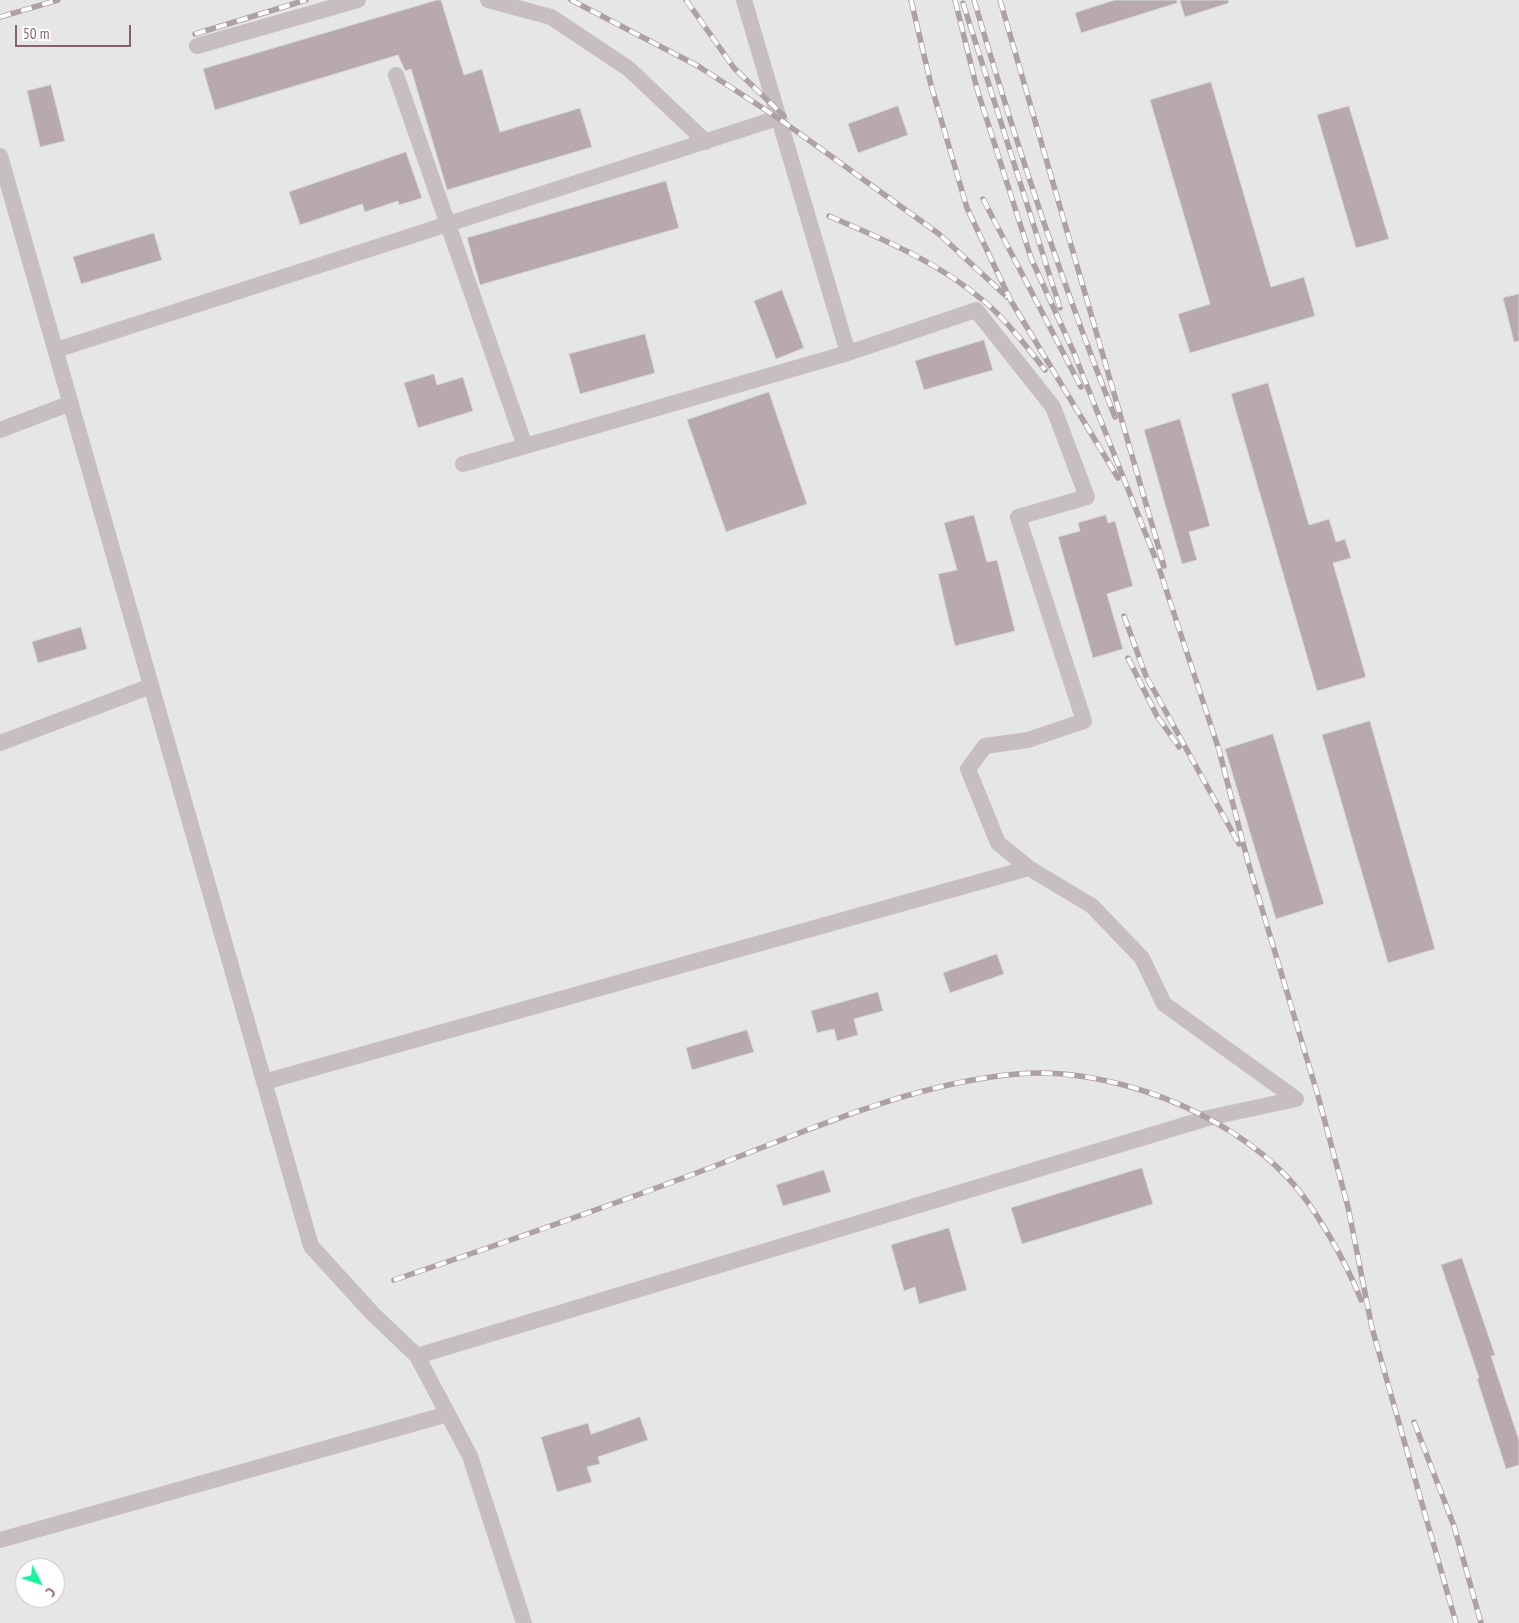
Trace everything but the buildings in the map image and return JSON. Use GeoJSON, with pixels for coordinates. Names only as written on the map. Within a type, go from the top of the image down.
{"type":"FeatureCollection","features":[{"type":"Feature","properties":{"kind":"lane"},"geometry":{"type":"LineString","coordinates":[[197,46],[358,0]]}},
{"type":"Feature","properties":{"kind":"lane"},"geometry":{"type":"LineString","coordinates":[[488,0],[551,17],[629,69],[706,142]]}},
{"type":"Feature","properties":{"kind":"lane"},"geometry":{"type":"LineString","coordinates":[[744,0],[848,353]]}},
{"type":"Feature","properties":{"kind":"lane"},"geometry":{"type":"LineString","coordinates":[[396,75],[526,446]]}},
{"type":"Feature","properties":{"kind":"lane"},"geometry":{"type":"LineString","coordinates":[[56,350],[778,118]]}},
{"type":"Feature","properties":{"kind":"lane"},"geometry":{"type":"LineString","coordinates":[[0,156],[311,1246],[372,1313],[417,1356],[470,1456],[524,1623]]}},
{"type":"Feature","properties":{"kind":"lane"},"geometry":{"type":"LineString","coordinates":[[417,1356],[1208,1118],[1296,1099],[1164,1004],[1142,958],[1092,906],[1030,868],[998,843],[968,769],[985,746],[1028,740],[1084,721],[1018,517],[1087,497],[1053,407],[976,310],[848,353],[463,464]]}},
{"type":"Feature","properties":{"kind":"lane"},"geometry":{"type":"LineString","coordinates":[[0,430],[71,403]]}},
{"type":"Feature","properties":{"kind":"lane"},"geometry":{"type":"LineString","coordinates":[[0,743],[152,686]]}},
{"type":"Feature","properties":{"kind":"lane"},"geometry":{"type":"LineString","coordinates":[[264,1082],[1030,868]]}},
{"type":"Feature","properties":{"kind":"lane"},"geometry":{"type":"LineString","coordinates":[[0,1540],[448,1414]]}},
{"type":"Feature","properties":{"kind":"shaded area"},"geometry":{"type":"Polygon","coordinates":[[[0,0],[1519,0],[1519,1623],[0,1623],[0,0]]]}},
{"type":"Feature","properties":{"kind":"railway"},"geometry":{"type":"LineString","coordinates":[[0,17],[58,0]]}},
{"type":"Feature","properties":{"kind":"railway"},"geometry":{"type":"LineString","coordinates":[[195,34],[306,0]]}},
{"type":"Feature","properties":{"kind":"railway"},"geometry":{"type":"LineString","coordinates":[[571,0],[698,66],[778,118],[939,234],[1007,297]]}},
{"type":"Feature","properties":{"kind":"railway"},"geometry":{"type":"LineString","coordinates":[[686,0],[734,68],[784,116]]}},
{"type":"Feature","properties":{"kind":"railway"},"geometry":{"type":"LineString","coordinates":[[911,0],[931,85],[967,208],[1011,301],[1118,478]]}},
{"type":"Feature","properties":{"kind":"railway"},"geometry":{"type":"LineString","coordinates":[[955,0],[977,89],[1031,258],[1074,353],[1158,565],[1219,750],[1248,862],[1318,1096],[1348,1207],[1372,1328],[1456,1623]]}},
{"type":"Feature","properties":{"kind":"railway"},"geometry":{"type":"LineString","coordinates":[[974,0],[1040,210],[1076,314],[1115,417]]}},
{"type":"Feature","properties":{"kind":"railway"},"geometry":{"type":"LineString","coordinates":[[1000,0],[1164,566]]}},
{"type":"Feature","properties":{"kind":"railway"},"geometry":{"type":"LineString","coordinates":[[963,3],[1060,308]]}},
{"type":"Feature","properties":{"kind":"railway"},"geometry":{"type":"LineString","coordinates":[[983,199],[1081,387]]}},
{"type":"Feature","properties":{"kind":"railway"},"geometry":{"type":"LineString","coordinates":[[829,216],[910,253],[949,275],[985,302],[1001,317],[1045,370]]}},
{"type":"Feature","properties":{"kind":"railway"},"geometry":{"type":"LineString","coordinates":[[1124,616],[1146,676],[1239,844]]}},
{"type":"Feature","properties":{"kind":"railway"},"geometry":{"type":"LineString","coordinates":[[1128,658],[1157,716],[1179,747]]}},
{"type":"Feature","properties":{"kind":"railway"},"geometry":{"type":"LineString","coordinates":[[394,1280],[617,1202],[892,1100],[975,1080],[1017,1074],[1052,1073],[1089,1077],[1127,1086],[1163,1098],[1199,1114],[1232,1132],[1262,1154],[1288,1178],[1309,1204],[1339,1253],[1361,1300]]}},
{"type":"Feature","properties":{"kind":"railway"},"geometry":{"type":"LineString","coordinates":[[1414,1422],[1454,1526],[1481,1623]]}}]}
